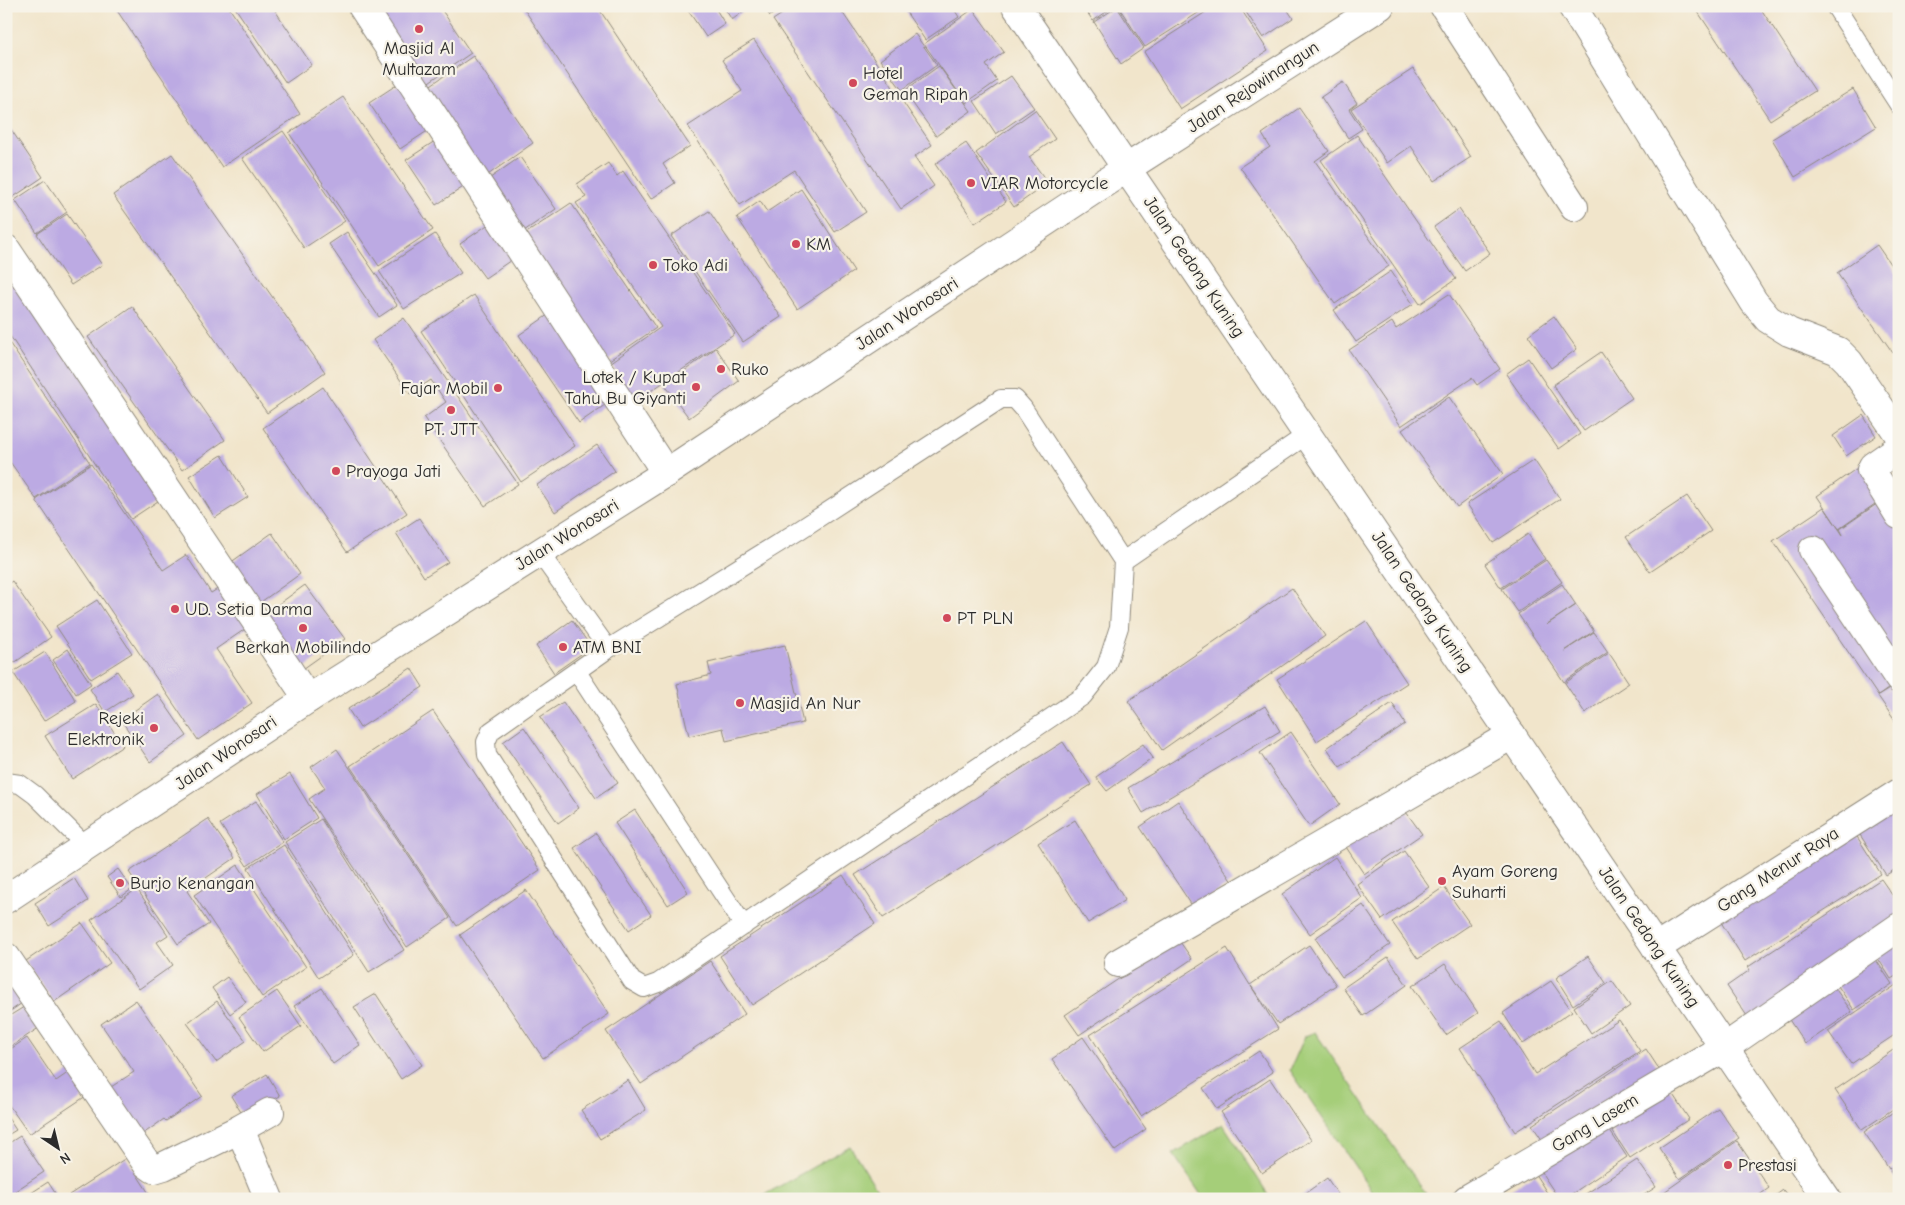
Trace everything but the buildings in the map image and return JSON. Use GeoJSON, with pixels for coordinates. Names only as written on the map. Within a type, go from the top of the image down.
{"type":"FeatureCollection","features":[{"type":"Feature","properties":{"kind":"street"},"geometry":{"type":"LineString","coordinates":[[362,6],[666,473]]}},
{"type":"Feature","properties":{"kind":"street","name":"Jalan Gedong Kuning"},"geometry":{"type":"LineString","coordinates":[[1016,6],[1826,1199]]}},
{"type":"Feature","properties":{"kind":"street","name":"Jalan Rejowinangun"},"geometry":{"type":"LineString","coordinates":[[1127,168],[1380,6]]}},
{"type":"Feature","properties":{"kind":"street"},"geometry":{"type":"LineString","coordinates":[[1444,6],[1574,207]]}},
{"type":"Feature","properties":{"kind":"street"},"geometry":{"type":"LineString","coordinates":[[1572,6],[1754,302],[1768,319],[1789,332],[1838,351],[1849,362],[1899,435]]}},
{"type":"Feature","properties":{"kind":"street","name":"Jalan Wonosari"},"geometry":{"type":"LineString","coordinates":[[6,899],[308,699],[666,473],[1127,168]]}},
{"type":"Feature","properties":{"kind":"street"},"geometry":{"type":"LineString","coordinates":[[6,248],[308,699]]}},
{"type":"Feature","properties":{"kind":"street"},"geometry":{"type":"LineString","coordinates":[[1899,448],[1873,466],[1871,470],[1899,515]]}},
{"type":"Feature","properties":{"kind":"street"},"geometry":{"type":"LineString","coordinates":[[1813,550],[1899,679]]}},
{"type":"Feature","properties":{"kind":"street"},"geometry":{"type":"LineString","coordinates":[[1118,962],[1512,735]]}},
{"type":"Feature","properties":{"kind":"street","name":"Gang Menur Raya"},"geometry":{"type":"LineString","coordinates":[[1656,948],[1899,793]]}},
{"type":"Feature","properties":{"kind":"street","name":"Gang Lasem"},"geometry":{"type":"LineString","coordinates":[[1467,1199],[1724,1048],[1899,927]]}},
{"type":"Feature","properties":{"kind":"street"},"geometry":{"type":"LineString","coordinates":[[6,956],[147,1164],[154,1168],[164,1166],[240,1129],[270,1112]]}},
{"type":"Feature","properties":{"kind":"street"},"geometry":{"type":"LineString","coordinates":[[240,1129],[269,1199]]}},
{"type":"Feature","properties":{"kind":"lane"},"geometry":{"type":"LineString","coordinates":[[1835,6],[1899,105]]}},
{"type":"Feature","properties":{"kind":"lane"},"geometry":{"type":"LineString","coordinates":[[1001,399],[1015,399],[1023,408],[1123,561],[1118,627],[1106,667],[1083,696],[744,926],[658,983],[644,988],[632,981],[488,755],[486,742],[491,731],[608,649],[798,531],[1001,399]]}},
{"type":"Feature","properties":{"kind":"lane"},"geometry":{"type":"LineString","coordinates":[[1123,561],[1308,434]]}},
{"type":"Feature","properties":{"kind":"lane"},"geometry":{"type":"LineString","coordinates":[[539,552],[608,649]]}},
{"type":"Feature","properties":{"kind":"lane"},"geometry":{"type":"LineString","coordinates":[[577,672],[744,926]]}},
{"type":"Feature","properties":{"kind":"lane"},"geometry":{"type":"LineString","coordinates":[[6,782],[20,784],[28,789],[86,846]]}},
{"type":"Feature","properties":{"kind":"green space"},"geometry":{"type":"Polygon","coordinates":[[[1315,1032],[1426,1194],[1418,1199],[1377,1199],[1290,1070],[1305,1036],[1315,1032]]]}},
{"type":"Feature","properties":{"kind":"green space"},"geometry":{"type":"Polygon","coordinates":[[[1223,1124],[1271,1199],[1204,1199],[1173,1154],[1223,1124]]]}},
{"type":"Feature","properties":{"kind":"green space"},"geometry":{"type":"Polygon","coordinates":[[[850,1146],[883,1199],[757,1199],[850,1146]]]}},
{"type":"Feature","properties":{"kind":"place","name":"Masjid Al Multazam"},"geometry":{"type":"Point","coordinates":[419,29]}},
{"type":"Feature","properties":{"kind":"place","name":"Hotel Gemah Ripah"},"geometry":{"type":"Point","coordinates":[853,83]}},
{"type":"Feature","properties":{"kind":"place","name":"VIAR Motorcycle"},"geometry":{"type":"Point","coordinates":[971,183]}},
{"type":"Feature","properties":{"kind":"place","name":"KM"},"geometry":{"type":"Point","coordinates":[796,244]}},
{"type":"Feature","properties":{"kind":"place","name":"Toko Adi"},"geometry":{"type":"Point","coordinates":[653,265]}},
{"type":"Feature","properties":{"kind":"place","name":"Ruko"},"geometry":{"type":"Point","coordinates":[721,369]}},
{"type":"Feature","properties":{"kind":"place","name":"Lotek / Kupat Tahu Bu Giyanti"},"geometry":{"type":"Point","coordinates":[696,387]}},
{"type":"Feature","properties":{"kind":"place","name":"Fajar Mobil"},"geometry":{"type":"Point","coordinates":[498,388]}},
{"type":"Feature","properties":{"kind":"place","name":"PT. JTT"},"geometry":{"type":"Point","coordinates":[451,410]}},
{"type":"Feature","properties":{"kind":"place","name":"Prayoga Jati"},"geometry":{"type":"Point","coordinates":[336,471]}},
{"type":"Feature","properties":{"kind":"place","name":"UD. Setia Darma"},"geometry":{"type":"Point","coordinates":[175,609]}},
{"type":"Feature","properties":{"kind":"place","name":"PT PLN"},"geometry":{"type":"Point","coordinates":[947,618]}},
{"type":"Feature","properties":{"kind":"place","name":"Berkah Mobilindo"},"geometry":{"type":"Point","coordinates":[303,628]}},
{"type":"Feature","properties":{"kind":"place","name":"ATM BNI"},"geometry":{"type":"Point","coordinates":[563,647]}},
{"type":"Feature","properties":{"kind":"place","name":"Masjid An Nur"},"geometry":{"type":"Point","coordinates":[740,703]}},
{"type":"Feature","properties":{"kind":"place","name":"Rejeki Elektronik"},"geometry":{"type":"Point","coordinates":[154,728]}},
{"type":"Feature","properties":{"kind":"place","name":"Ayam Goreng Suharti"},"geometry":{"type":"Point","coordinates":[1442,881]}},
{"type":"Feature","properties":{"kind":"place","name":"Burjo Kenangan"},"geometry":{"type":"Point","coordinates":[120,883]}},
{"type":"Feature","properties":{"kind":"place","name":"Prestasi"},"geometry":{"type":"Point","coordinates":[1728,1165]}}]}
